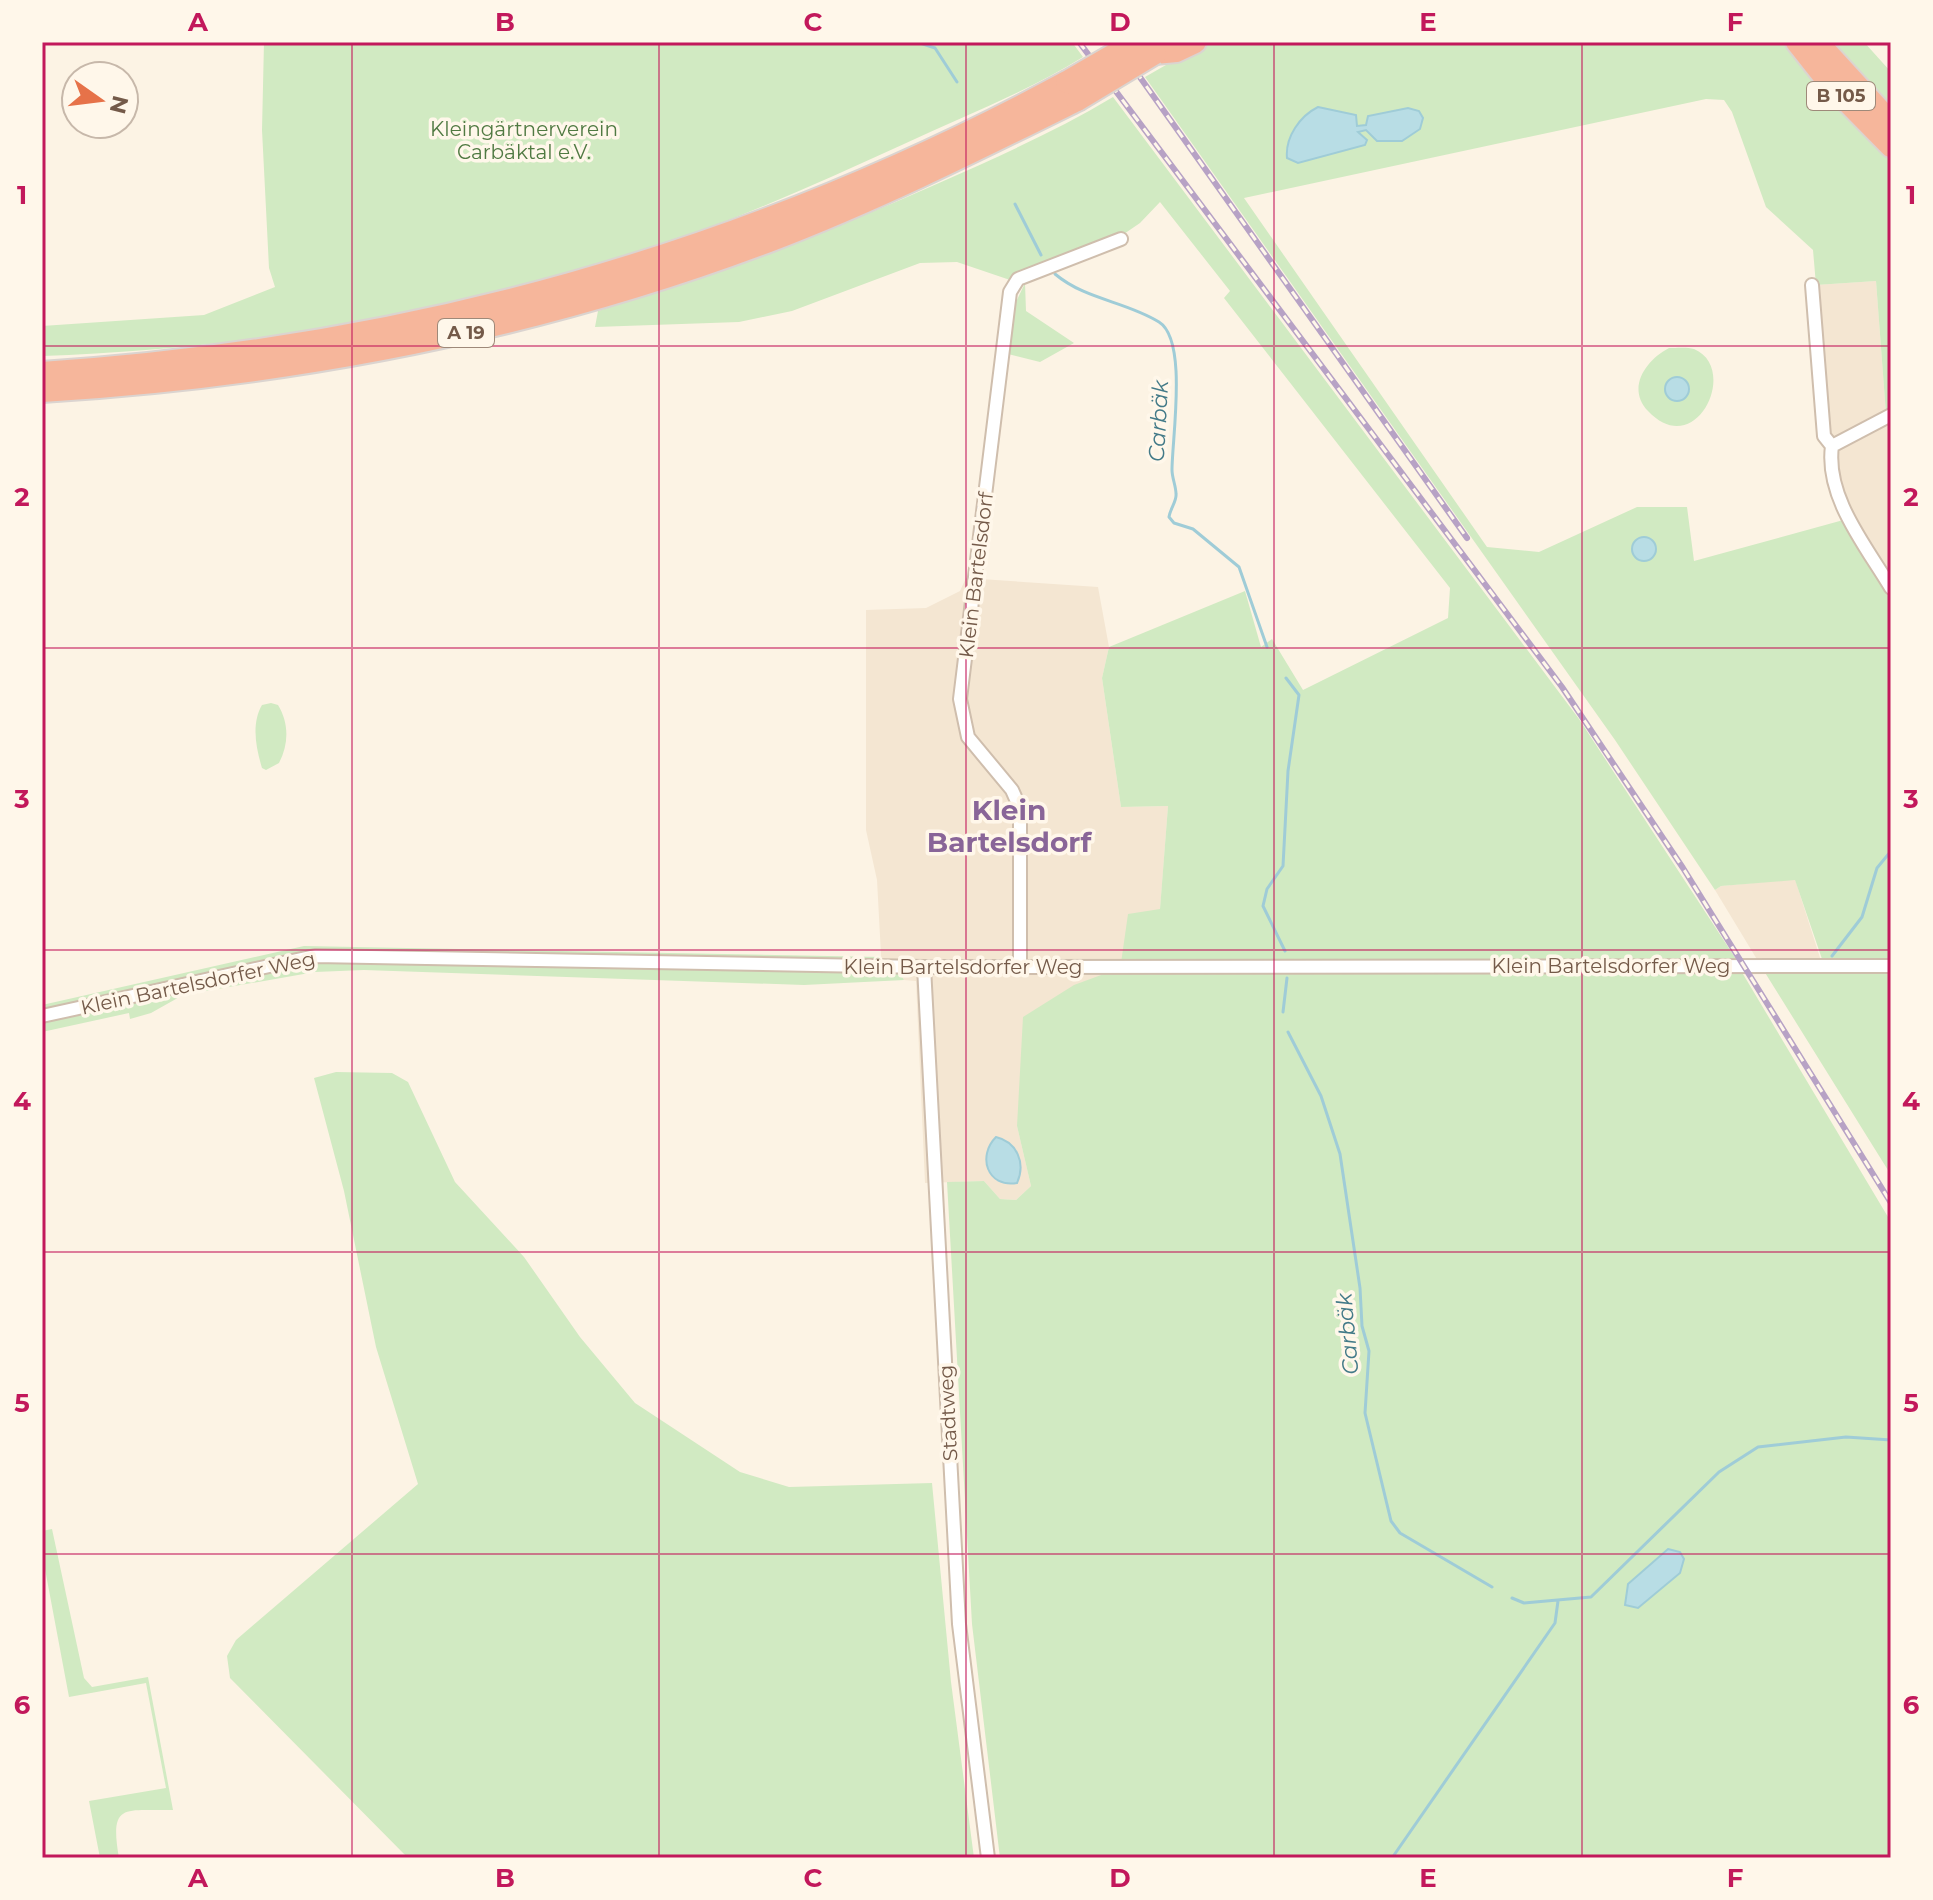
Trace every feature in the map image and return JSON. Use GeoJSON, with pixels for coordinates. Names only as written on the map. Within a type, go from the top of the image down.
{"type":"FeatureCollection","features":[{"type":"Feature","properties":{"kind":"highway"},"geometry":{"type":"LineString","coordinates":[[1154,46],[1176,51],[1195,42]]}},
{"type":"Feature","properties":{"kind":"highway","name":"B 105"},"geometry":{"type":"LineString","coordinates":[[1797,42],[1831,85],[1891,146]]}},
{"type":"Feature","properties":{"kind":"highway","name":"B 105"},"geometry":{"type":"LineString","coordinates":[[1817,42],[1891,123]]}},
{"type":"Feature","properties":{"kind":"highway","name":"A 19"},"geometry":{"type":"LineString","coordinates":[[42,391],[179,381],[315,361],[461,334],[609,294],[716,260],[837,213],[1154,46]]}},
{"type":"Feature","properties":{"kind":"highway","name":"A 19"},"geometry":{"type":"LineString","coordinates":[[42,373],[179,362],[314,343],[447,318],[588,281],[708,242],[851,188],[1072,91]]}},
{"type":"Feature","properties":{"kind":"street","name":"Klein Bartelsdorf"},"geometry":{"type":"LineString","coordinates":[[1020,968],[1020,808],[1012,790],[968,737],[960,699],[1010,292],[1018,279],[1121,239]]}},
{"type":"Feature","properties":{"kind":"street"},"geometry":{"type":"LineString","coordinates":[[1812,285],[1824,436],[1832,446],[1829,467],[1838,494],[1891,588]]}},
{"type":"Feature","properties":{"kind":"street"},"geometry":{"type":"LineString","coordinates":[[1832,446],[1891,415]]}},
{"type":"Feature","properties":{"kind":"street","name":"Klein Bartelsdorfer Weg"},"geometry":{"type":"LineString","coordinates":[[42,1016],[315,956],[1020,968],[1891,966]]}},
{"type":"Feature","properties":{"kind":"street","name":"Stadtweg"},"geometry":{"type":"LineString","coordinates":[[924,967],[959,1624],[988,1858]]}},
{"type":"Feature","properties":{"kind":"shaded area"},"geometry":{"type":"Polygon","coordinates":[[[1876,281],[1886,414],[1891,419],[1891,581],[1848,507],[1835,468],[1827,434],[1816,285],[1876,281]]]}},
{"type":"Feature","properties":{"kind":"shaded area"},"geometry":{"type":"Polygon","coordinates":[[[966,578],[1098,587],[1109,647],[1102,678],[1121,807],[1168,806],[1160,910],[1017,1126],[1031,1186],[1016,1200],[1000,1199],[984,1181],[925,1183],[916,981],[904,980],[900,973],[882,973],[877,880],[866,830],[866,610],[926,608],[960,591],[966,578]]]}},
{"type":"Feature","properties":{"kind":"shaded area"},"geometry":{"type":"Polygon","coordinates":[[[1795,879],[1822,964],[1891,966],[1891,973],[1764,971],[1715,890],[1721,886],[1795,879]]]}},
{"type":"Feature","properties":{"kind":"green space","name":"Kleingärtnerverein Carbäktal e.V."},"geometry":{"type":"Polygon","coordinates":[[[264,42],[1072,42],[1083,57],[995,103],[771,203],[670,242],[563,276],[416,312],[342,326],[193,346],[42,356],[42,326],[204,315],[275,287],[269,268],[262,130],[264,42]]]}},
{"type":"Feature","properties":{"kind":"green space"},"geometry":{"type":"Polygon","coordinates":[[[1206,42],[1785,42],[1840,111],[1891,159],[1891,412],[1886,414],[1876,281],[1816,285],[1813,250],[1766,207],[1732,112],[1724,100],[1706,99],[1244,198],[1487,547],[1539,552],[1637,507],[1687,507],[1694,561],[1847,519],[1891,593],[1891,961],[1822,959],[1795,880],[1721,886],[1715,890],[1615,740],[1145,77],[1206,42]]]}},
{"type":"Feature","properties":{"kind":"green space"},"geometry":{"type":"Polygon","coordinates":[[[1831,42],[1864,42],[1891,72],[1891,109],[1831,42]]]}},
{"type":"Feature","properties":{"kind":"green space"},"geometry":{"type":"Polygon","coordinates":[[[1113,97],[1579,719],[1736,959],[1121,963],[1128,914],[1160,909],[1168,806],[1121,807],[1102,678],[1109,647],[1245,591],[1261,647],[1272,639],[1303,690],[1448,618],[1450,588],[1224,298],[1230,291],[1160,202],[1140,223],[1118,238],[1013,281],[957,262],[920,263],[792,311],[739,322],[595,327],[598,311],[855,219],[1005,153],[1113,97]]]}},
{"type":"Feature","properties":{"kind":"green space"},"geometry":{"type":"Polygon","coordinates":[[[1025,283],[1026,311],[1074,343],[1040,362],[1008,354],[1015,304],[1025,283]]]}},
{"type":"Feature","properties":{"kind":"green space"},"geometry":{"type":"Polygon","coordinates":[[[1669,348],[1694,349],[1707,359],[1713,374],[1712,390],[1706,406],[1696,419],[1682,426],[1666,424],[1648,411],[1639,393],[1646,367],[1669,348]]]}},
{"type":"Feature","properties":{"kind":"green space"},"geometry":{"type":"Polygon","coordinates":[[[262,705],[278,705],[282,712],[286,741],[279,763],[266,770],[262,768],[256,744],[256,728],[262,705]]]}},
{"type":"Feature","properties":{"kind":"green space"},"geometry":{"type":"Polygon","coordinates":[[[304,946],[881,957],[882,972],[900,973],[904,980],[804,985],[364,970],[315,972],[183,995],[151,1013],[130,1019],[129,1013],[42,1032],[42,1005],[304,946]]]}},
{"type":"Feature","properties":{"kind":"green space"},"geometry":{"type":"Polygon","coordinates":[[[1740,969],[1891,1222],[1891,1858],[1000,1858],[972,1624],[947,1182],[984,1181],[1000,1199],[1016,1200],[1031,1186],[1017,1126],[1023,1017],[1074,985],[1112,971],[1740,969]]]}},
{"type":"Feature","properties":{"kind":"green space"},"geometry":{"type":"Polygon","coordinates":[[[1764,971],[1891,973],[1891,1175],[1764,971]]]}},
{"type":"Feature","properties":{"kind":"green space"},"geometry":{"type":"Polygon","coordinates":[[[336,1072],[392,1073],[408,1082],[455,1182],[524,1257],[580,1337],[635,1403],[740,1472],[789,1487],[932,1483],[951,1682],[974,1858],[408,1858],[230,1678],[227,1656],[236,1640],[418,1484],[376,1347],[344,1191],[314,1078],[336,1072]]]}},
{"type":"Feature","properties":{"kind":"green space"},"geometry":{"type":"Polygon","coordinates":[[[52,1529],[84,1678],[92,1687],[148,1677],[173,1810],[124,1813],[116,1827],[119,1858],[100,1858],[89,1801],[166,1788],[146,1683],[69,1697],[42,1553],[42,1531],[52,1529]]]}},
{"type":"Feature","properties":{"kind":"water"},"geometry":{"type":"Polygon","coordinates":[[[1318,107],[1356,115],[1357,126],[1366,125],[1368,116],[1408,108],[1419,111],[1423,118],[1420,129],[1402,141],[1377,141],[1366,130],[1358,132],[1367,140],[1365,145],[1298,163],[1287,158],[1288,142],[1295,128],[1318,107]]]}},
{"type":"Feature","properties":{"kind":"water"},"geometry":{"type":"Polygon","coordinates":[[[1677,377],[1688,384],[1689,389],[1682,400],[1677,401],[1666,394],[1665,389],[1672,378],[1677,377]]]}},
{"type":"Feature","properties":{"kind":"water"},"geometry":{"type":"Polygon","coordinates":[[[1644,537],[1652,541],[1656,549],[1652,557],[1644,561],[1636,557],[1632,549],[1636,541],[1644,537]]]}},
{"type":"Feature","properties":{"kind":"water"},"geometry":{"type":"Polygon","coordinates":[[[996,1137],[1009,1143],[1018,1154],[1020,1175],[1017,1183],[998,1181],[988,1169],[987,1153],[996,1137]]]}},
{"type":"Feature","properties":{"kind":"water"},"geometry":{"type":"Polygon","coordinates":[[[1668,1549],[1680,1552],[1684,1559],[1680,1573],[1638,1608],[1625,1605],[1628,1584],[1668,1549]]]}},
{"type":"Feature","properties":{"kind":"waterway","name":"Carbäk"},"geometry":{"type":"LineString","coordinates":[[917,42],[935,48],[957,82]]}},
{"type":"Feature","properties":{"kind":"waterway","name":"Carbäk"},"geometry":{"type":"LineString","coordinates":[[1015,204],[1041,255]]}},
{"type":"Feature","properties":{"kind":"waterway","name":"Carbäk"},"geometry":{"type":"LineString","coordinates":[[1055,274],[1080,290],[1146,315],[1159,322],[1168,332],[1176,368],[1172,470],[1176,497],[1169,517],[1174,523],[1193,529],[1239,567],[1267,647]]}},
{"type":"Feature","properties":{"kind":"waterway","name":"Carbäk"},"geometry":{"type":"LineString","coordinates":[[1285,951],[1263,906],[1267,889],[1283,866],[1288,771],[1299,695],[1286,678]]}},
{"type":"Feature","properties":{"kind":"waterway"},"geometry":{"type":"LineString","coordinates":[[1832,956],[1862,917],[1877,868],[1891,851]]}},
{"type":"Feature","properties":{"kind":"waterway","name":"Carbäk"},"geometry":{"type":"LineString","coordinates":[[1283,1012],[1287,978]]}},
{"type":"Feature","properties":{"kind":"waterway","name":"Carbäk"},"geometry":{"type":"LineString","coordinates":[[1288,1032],[1321,1096],[1340,1154],[1360,1288],[1362,1326],[1369,1351],[1365,1413],[1391,1521],[1400,1533],[1492,1587]]}},
{"type":"Feature","properties":{"kind":"waterway","name":"Carbäk"},"geometry":{"type":"LineString","coordinates":[[1512,1598],[1524,1603],[1591,1597],[1719,1472],[1758,1447],[1846,1437],[1891,1440]]}},
{"type":"Feature","properties":{"kind":"waterway"},"geometry":{"type":"LineString","coordinates":[[1392,1858],[1555,1623],[1558,1601]]}},
{"type":"Feature","properties":{"kind":"railway"},"geometry":{"type":"LineString","coordinates":[[1079,42],[1562,687],[1683,868],[1891,1203]]}},
{"type":"Feature","properties":{"kind":"railway"},"geometry":{"type":"LineString","coordinates":[[1115,42],[1467,538]]}},
{"type":"Feature","properties":{"kind":"district","name":"Klein Bartelsdorf"},"geometry":{"type":"Point","coordinates":[1009,826]}}]}
